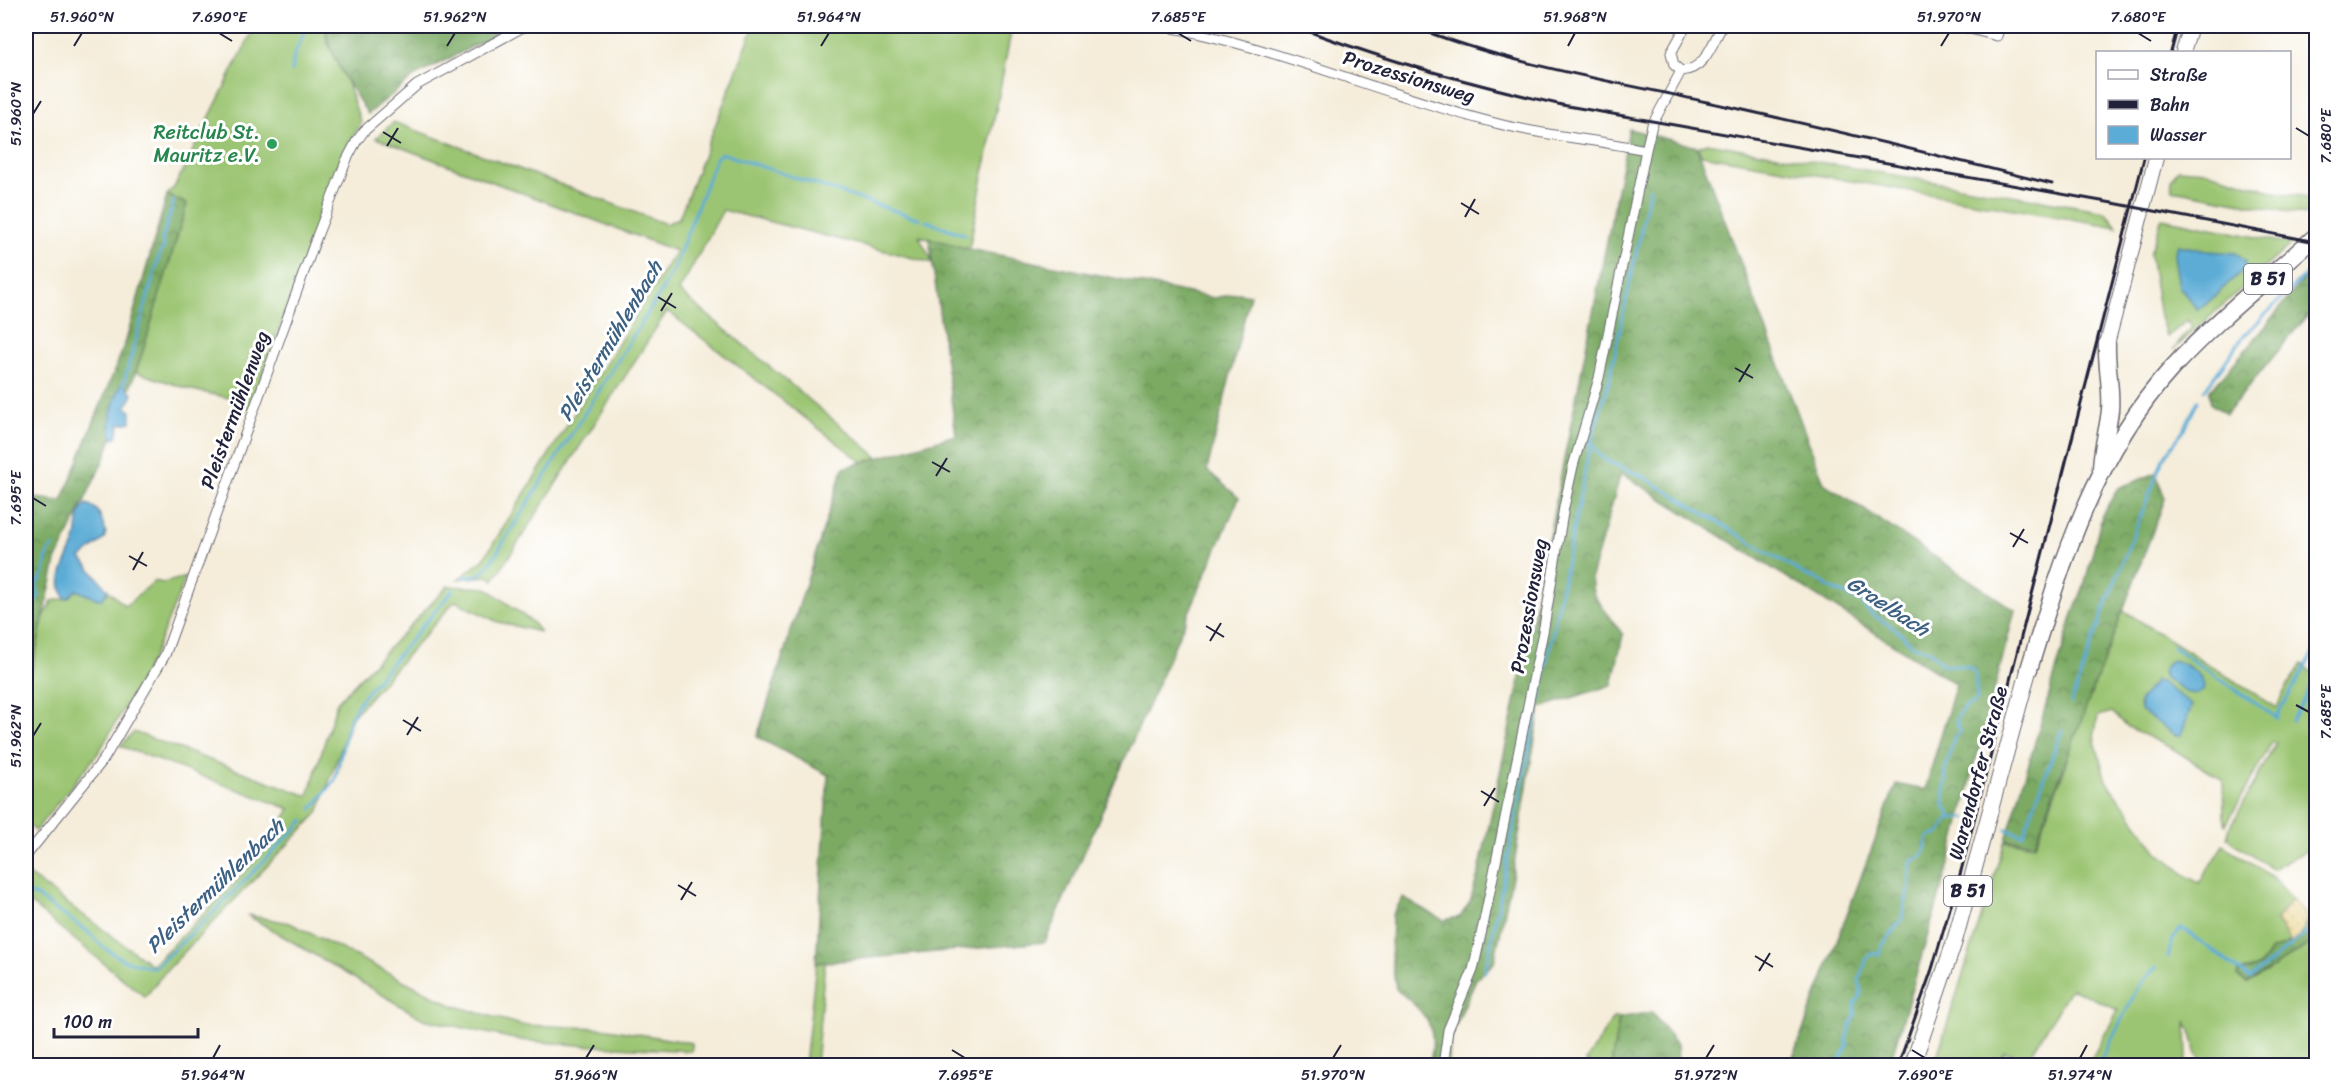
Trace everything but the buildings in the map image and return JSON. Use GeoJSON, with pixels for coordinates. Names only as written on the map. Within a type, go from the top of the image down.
{"type":"FeatureCollection","features":[{"type":"Feature","properties":{"kind":"highway","name":"B 51"},"geometry":{"type":"LineString","coordinates":[[2101,471],[2139,411],[2167,374],[2220,321],[2316,236]]}},
{"type":"Feature","properties":{"kind":"highway"},"geometry":{"type":"LineString","coordinates":[[2101,471],[2101,451],[2110,408],[2106,363],[2107,344]]}},
{"type":"Feature","properties":{"kind":"highway","name":"Warendorfer Straße"},"geometry":{"type":"LineString","coordinates":[[2029,669],[2063,559],[2101,471]]}},
{"type":"Feature","properties":{"kind":"main road"},"geometry":{"type":"LineString","coordinates":[[2183,51],[2191,26]]}},
{"type":"Feature","properties":{"kind":"main road"},"geometry":{"type":"LineString","coordinates":[[2107,344],[2156,159]]}},
{"type":"Feature","properties":{"kind":"main road","name":"Warendorfer Straße"},"geometry":{"type":"LineString","coordinates":[[1912,1065],[1954,943],[2029,669]]}},
{"type":"Feature","properties":{"kind":"street","name":"Pleistermühlenweg"},"geometry":{"type":"LineString","coordinates":[[26,856],[104,759],[165,655],[317,236],[356,142],[364,131],[417,85],[525,26]]}},
{"type":"Feature","properties":{"kind":"street","name":"Prozessionsweg"},"geometry":{"type":"LineString","coordinates":[[1163,26],[1227,39],[1500,124],[1646,150]]}},
{"type":"Feature","properties":{"kind":"street"},"geometry":{"type":"LineString","coordinates":[[1682,71],[1674,65],[1671,52],[1686,26]]}},
{"type":"Feature","properties":{"kind":"street","name":"Prozessionsweg"},"geometry":{"type":"LineString","coordinates":[[1443,1065],[1448,1030],[1473,970],[1484,921],[1544,627],[1564,507],[1573,465],[1599,378],[1652,125],[1682,71],[1691,70],[1701,63],[1722,26]]}},
{"type":"Feature","properties":{"kind":"street"},"geometry":{"type":"LineString","coordinates":[[1959,26],[1997,36],[2000,26]]}},
{"type":"Feature","properties":{"kind":"green space"},"geometry":{"type":"Polygon","coordinates":[[[255,26],[325,26],[327,42],[347,83],[361,123],[338,165],[251,407],[246,409],[230,398],[192,390],[136,372],[186,204],[167,195],[175,186],[255,26]]]}},
{"type":"Feature","properties":{"kind":"green space"},"geometry":{"type":"Polygon","coordinates":[[[325,26],[512,26],[415,76],[368,114],[336,61],[325,26]]]}},
{"type":"Feature","properties":{"kind":"green space"},"geometry":{"type":"Polygon","coordinates":[[[754,26],[1015,26],[1011,32],[969,249],[919,236],[933,263],[723,210],[679,291],[879,458],[862,462],[667,311],[494,580],[488,576],[458,579],[483,560],[676,251],[376,138],[394,122],[666,224],[679,218],[754,26]]]}},
{"type":"Feature","properties":{"kind":"green space"},"geometry":{"type":"Polygon","coordinates":[[[1629,129],[1697,147],[1824,483],[2015,610],[1949,864],[1892,1056],[1874,1065],[1790,1065],[1896,784],[1925,790],[1956,684],[1621,473],[1591,577],[1593,594],[1623,635],[1612,685],[1540,708],[1512,877],[1494,963],[1476,979],[1450,1039],[1449,1065],[1429,1065],[1433,1040],[1428,1021],[1396,989],[1391,954],[1392,915],[1403,898],[1443,920],[1460,917],[1470,902],[1479,872],[1532,622],[1629,129]]]}},
{"type":"Feature","properties":{"kind":"green space"},"geometry":{"type":"Polygon","coordinates":[[[1707,143],[2105,211],[2117,227],[1702,155],[1697,147],[1707,143]]]}},
{"type":"Feature","properties":{"kind":"green space"},"geometry":{"type":"Polygon","coordinates":[[[2178,169],[2206,171],[2275,192],[2316,198],[2316,217],[2173,190],[2171,180],[2178,169]]]}},
{"type":"Feature","properties":{"kind":"green space"},"geometry":{"type":"Polygon","coordinates":[[[167,195],[187,204],[142,354],[106,455],[56,561],[31,673],[26,681],[26,497],[62,501],[125,344],[167,195]]]}},
{"type":"Feature","properties":{"kind":"green space"},"geometry":{"type":"Polygon","coordinates":[[[2162,218],[2291,244],[2173,350],[2192,327],[2188,320],[2167,337],[2160,317],[2150,254],[2162,218]]]}},
{"type":"Feature","properties":{"kind":"green space"},"geometry":{"type":"Polygon","coordinates":[[[929,238],[969,249],[1214,298],[1239,293],[1250,295],[1207,470],[1239,498],[1045,942],[816,963],[828,775],[757,737],[843,468],[956,435],[929,238]]]}},
{"type":"Feature","properties":{"kind":"green space"},"geometry":{"type":"Polygon","coordinates":[[[2316,263],[2316,308],[2226,414],[2211,404],[2209,392],[2316,263]]]}},
{"type":"Feature","properties":{"kind":"green space"},"geometry":{"type":"Polygon","coordinates":[[[2156,473],[2165,499],[2035,843],[2006,840],[2073,614],[2085,583],[2102,515],[2118,488],[2156,473]]]}},
{"type":"Feature","properties":{"kind":"green space"},"geometry":{"type":"Polygon","coordinates":[[[186,577],[153,657],[99,752],[35,831],[26,822],[26,681],[31,673],[43,619],[52,601],[68,598],[76,590],[87,595],[107,595],[108,590],[125,606],[155,581],[163,583],[186,577]]]}},
{"type":"Feature","properties":{"kind":"green space"},"geometry":{"type":"Polygon","coordinates":[[[448,586],[487,588],[532,622],[540,632],[498,622],[455,601],[352,717],[318,813],[165,972],[145,997],[26,900],[27,874],[152,965],[267,848],[290,809],[120,746],[134,732],[308,796],[337,702],[448,586]]]}},
{"type":"Feature","properties":{"kind":"green space"},"geometry":{"type":"Polygon","coordinates":[[[2121,609],[2277,708],[2282,695],[2302,664],[2316,676],[2316,846],[2272,869],[2227,838],[2229,830],[2276,743],[2272,742],[2226,825],[2223,780],[2173,749],[2128,727],[2112,712],[2098,716],[2094,737],[2106,781],[2158,852],[2188,877],[2199,883],[2223,845],[2274,878],[2292,899],[2276,920],[2291,943],[2271,950],[2259,966],[2251,970],[2240,971],[2237,976],[2247,983],[2316,940],[2316,1065],[2208,1065],[2198,1056],[2186,1022],[2187,1065],[2088,1065],[2118,1010],[2071,988],[2028,1059],[2005,1052],[1996,1065],[1934,1066],[2005,841],[2035,845],[2068,760],[2067,756],[2121,609]]]}},
{"type":"Feature","properties":{"kind":"green space"},"geometry":{"type":"Polygon","coordinates":[[[247,915],[290,923],[452,1005],[521,1025],[602,1028],[692,1043],[692,1051],[519,1040],[423,1019],[247,915]]]}},
{"type":"Feature","properties":{"kind":"green space"},"geometry":{"type":"Polygon","coordinates":[[[2316,920],[2316,940],[2247,983],[2237,976],[2240,971],[2251,970],[2259,966],[2271,950],[2288,943],[2300,933],[2307,922],[2316,920]]]}},
{"type":"Feature","properties":{"kind":"green space"},"geometry":{"type":"Polygon","coordinates":[[[825,962],[816,1065],[805,1065],[816,963],[825,962]]]}},
{"type":"Feature","properties":{"kind":"green space"},"geometry":{"type":"Polygon","coordinates":[[[1651,1012],[1677,1044],[1678,1065],[1613,1065],[1619,1018],[1651,1012]]]}},
{"type":"Feature","properties":{"kind":"green space"},"geometry":{"type":"Polygon","coordinates":[[[1613,1018],[1619,1018],[1613,1065],[1589,1065],[1586,1061],[1613,1018]]]}},
{"type":"Feature","properties":{"kind":"sand"},"geometry":{"type":"Polygon","coordinates":[[[2292,899],[2305,914],[2307,922],[2299,937],[2291,943],[2276,920],[2292,899]]]}},
{"type":"Feature","properties":{"kind":"water"},"geometry":{"type":"Polygon","coordinates":[[[2178,245],[2207,251],[2236,253],[2246,261],[2244,269],[2204,306],[2197,309],[2179,287],[2174,255],[2178,245]]]}},
{"type":"Feature","properties":{"kind":"water"},"geometry":{"type":"Polygon","coordinates":[[[121,384],[125,385],[133,395],[126,407],[131,411],[131,422],[120,424],[117,437],[113,438],[110,424],[121,384]]]}},
{"type":"Feature","properties":{"kind":"water"},"geometry":{"type":"Polygon","coordinates":[[[86,504],[98,511],[106,532],[104,539],[81,558],[108,590],[102,599],[76,590],[65,598],[60,584],[76,539],[80,513],[86,504]]]}},
{"type":"Feature","properties":{"kind":"water"},"geometry":{"type":"Polygon","coordinates":[[[2173,660],[2195,671],[2202,680],[2203,691],[2193,694],[2164,677],[2165,667],[2173,660]]]}},
{"type":"Feature","properties":{"kind":"water"},"geometry":{"type":"Polygon","coordinates":[[[2155,681],[2161,682],[2192,705],[2181,735],[2175,735],[2140,710],[2139,702],[2155,681]]]}},
{"type":"Feature","properties":{"kind":"waterway"},"geometry":{"type":"LineString","coordinates":[[292,71],[294,55],[307,26]]}},
{"type":"Feature","properties":{"kind":"waterway","name":"Pleistermühlenbach"},"geometry":{"type":"LineString","coordinates":[[463,577],[480,575],[489,565],[661,292],[674,268],[716,158],[721,153],[920,219]]}},
{"type":"Feature","properties":{"kind":"waterway"},"geometry":{"type":"LineString","coordinates":[[1485,972],[1591,440],[1608,385],[1650,188]]}},
{"type":"Feature","properties":{"kind":"waterway"},"geometry":{"type":"LineString","coordinates":[[122,389],[160,253],[164,247],[162,240],[174,201]]}},
{"type":"Feature","properties":{"kind":"waterway","name":"Pleistermühlenbach"},"geometry":{"type":"LineString","coordinates":[[926,221],[966,235]]}},
{"type":"Feature","properties":{"kind":"waterway"},"geometry":{"type":"LineString","coordinates":[[2309,263],[2316,264]]}},
{"type":"Feature","properties":{"kind":"waterway"},"geometry":{"type":"LineString","coordinates":[[2204,391],[2243,337],[2316,264]]}},
{"type":"Feature","properties":{"kind":"waterway"},"geometry":{"type":"LineString","coordinates":[[2071,703],[2105,607],[2163,459],[2183,431],[2198,401]]}},
{"type":"Feature","properties":{"kind":"waterway","name":"Graelbach"},"geometry":{"type":"LineString","coordinates":[[1591,440],[1598,454],[1607,461],[1642,476],[1805,575],[1861,601],[1869,612],[1897,630],[1913,646],[1929,650],[1944,665],[1967,666],[1975,672],[1977,699],[1962,709],[1957,717],[1960,732],[1954,738],[1946,767],[1944,805],[1951,814],[1939,834],[1928,837],[1923,855],[1912,861],[1910,883],[1901,920],[1882,946],[1879,954],[1871,954],[1867,958],[1859,981],[1860,997],[1855,1004],[1855,1015],[1846,1039],[1848,1045],[1837,1066]]}},
{"type":"Feature","properties":{"kind":"waterway"},"geometry":{"type":"LineString","coordinates":[[26,616],[39,595],[36,585],[43,575],[47,557],[53,546]]}},
{"type":"Feature","properties":{"kind":"waterway","name":"Pleistermühlenbach"},"geometry":{"type":"LineString","coordinates":[[312,809],[335,780],[349,720],[361,699],[453,590]]}},
{"type":"Feature","properties":{"kind":"waterway"},"geometry":{"type":"LineString","coordinates":[[2173,647],[2277,718]]}},
{"type":"Feature","properties":{"kind":"waterway"},"geometry":{"type":"LineString","coordinates":[[2276,718],[2316,648]]}},
{"type":"Feature","properties":{"kind":"waterway"},"geometry":{"type":"LineString","coordinates":[[2292,721],[2316,677]]}},
{"type":"Feature","properties":{"kind":"waterway"},"geometry":{"type":"LineString","coordinates":[[2006,829],[2022,835],[2024,833],[2062,730]]}},
{"type":"Feature","properties":{"kind":"waterway"},"geometry":{"type":"LineString","coordinates":[[1950,818],[1966,818]]}},
{"type":"Feature","properties":{"kind":"waterway","name":"Pleistermühlenbach"},"geometry":{"type":"LineString","coordinates":[[26,889],[28,893],[36,896],[87,931],[102,946],[123,960],[154,968],[208,918],[304,820]]}},
{"type":"Feature","properties":{"kind":"waterway"},"geometry":{"type":"LineString","coordinates":[[2168,957],[2174,938],[2182,928],[2250,978],[2316,925]]}},
{"type":"Feature","properties":{"kind":"waterway"},"geometry":{"type":"LineString","coordinates":[[2098,1066],[2140,983],[2156,968]]}},
{"type":"Feature","properties":{"kind":"railway"},"geometry":{"type":"LineString","coordinates":[[1295,26],[1360,50],[1427,70],[1562,105],[2118,204],[2316,242]]}},
{"type":"Feature","properties":{"kind":"railway"},"geometry":{"type":"LineString","coordinates":[[1412,26],[1521,61],[1793,121],[2052,184]]}},
{"type":"Feature","properties":{"kind":"railway"},"geometry":{"type":"LineString","coordinates":[[2171,51],[2178,26]]}},
{"type":"Feature","properties":{"kind":"railway"},"geometry":{"type":"LineString","coordinates":[[1898,1066],[1932,969],[1961,871],[2144,159]]}},
{"type":"Feature","properties":{"kind":"place","name":"Reitclub St. Mauritz e.V."},"geometry":{"type":"Point","coordinates":[272,144]}}]}
